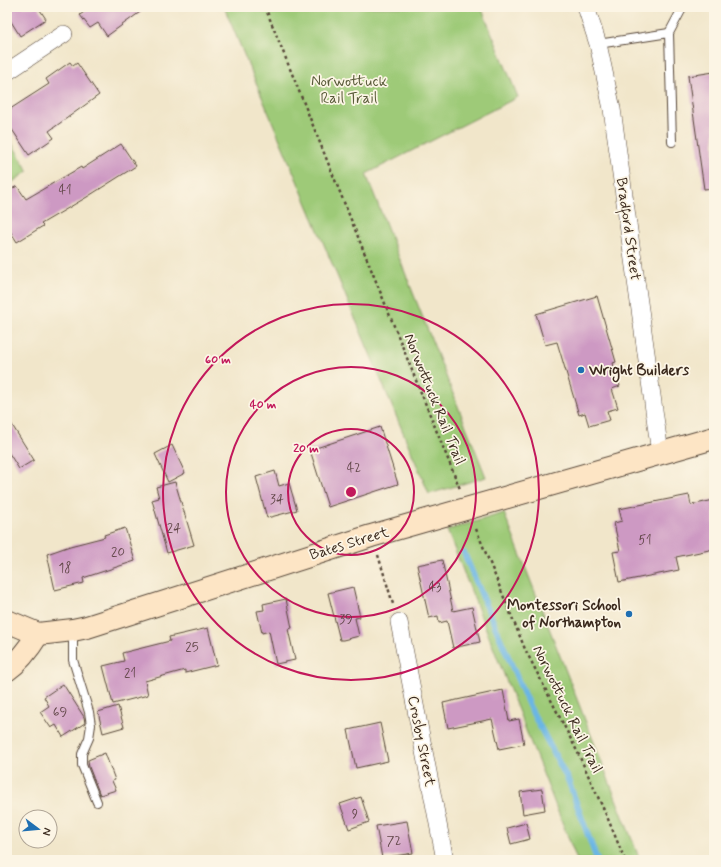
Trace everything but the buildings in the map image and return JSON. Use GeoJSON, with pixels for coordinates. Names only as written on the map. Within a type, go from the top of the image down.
{"type":"FeatureCollection","features":[{"type":"Feature","properties":{"kind":"street","name":"Bradford Street"},"geometry":{"type":"LineString","coordinates":[[586,7],[598,44],[612,109],[660,453]]}},
{"type":"Feature","properties":{"kind":"street"},"geometry":{"type":"LineString","coordinates":[[7,72],[64,34]]}},
{"type":"Feature","properties":{"kind":"street","name":"Bates Street"},"geometry":{"type":"LineString","coordinates":[[38,634],[87,627],[371,536],[714,438]]}},
{"type":"Feature","properties":{"kind":"street"},"geometry":{"type":"LineString","coordinates":[[7,621],[38,634],[31,647],[7,670]]}},
{"type":"Feature","properties":{"kind":"street","name":"Crosby Street"},"geometry":{"type":"LineString","coordinates":[[398,622],[445,860]]}},
{"type":"Feature","properties":{"kind":"lane"},"geometry":{"type":"LineString","coordinates":[[672,142],[669,33],[683,7]]}},
{"type":"Feature","properties":{"kind":"lane"},"geometry":{"type":"LineString","coordinates":[[598,44],[669,33]]}},
{"type":"Feature","properties":{"kind":"lane"},"geometry":{"type":"LineString","coordinates":[[73,630],[73,660],[89,712],[91,725],[89,738],[82,754],[82,765],[97,802]]}},
{"type":"Feature","properties":{"kind":"path","name":"Norwottuck Rail Trail"},"geometry":{"type":"LineString","coordinates":[[265,7],[459,488]]}},
{"type":"Feature","properties":{"kind":"path","name":"Norwottuck Rail Trail"},"geometry":{"type":"LineString","coordinates":[[474,526],[525,649],[578,753],[625,860]]}},
{"type":"Feature","properties":{"kind":"path"},"geometry":{"type":"LineString","coordinates":[[371,536],[398,622]]}},
{"type":"Feature","properties":{"kind":"green space","name":"Norwottuck Rail Trail"},"geometry":{"type":"Polygon","coordinates":[[[224,7],[481,7],[518,97],[366,174],[486,477],[429,494],[224,7]]]}},
{"type":"Feature","properties":{"kind":"green space"},"geometry":{"type":"Polygon","coordinates":[[[7,135],[28,171],[7,186],[7,135]]]}},
{"type":"Feature","properties":{"kind":"green space"},"geometry":{"type":"Polygon","coordinates":[[[504,513],[640,860],[577,860],[447,530],[504,513]]]}},
{"type":"Feature","properties":{"kind":"waterway"},"geometry":{"type":"LineString","coordinates":[[464,553],[529,706],[568,780],[597,860]]}},
{"type":"Feature","properties":{"kind":"place","name":"Wright Builders"},"geometry":{"type":"Point","coordinates":[581,370]}},
{"type":"Feature","properties":{"kind":"place","name":"Montessori School of Northampton"},"geometry":{"type":"Point","coordinates":[629,614]}}]}
